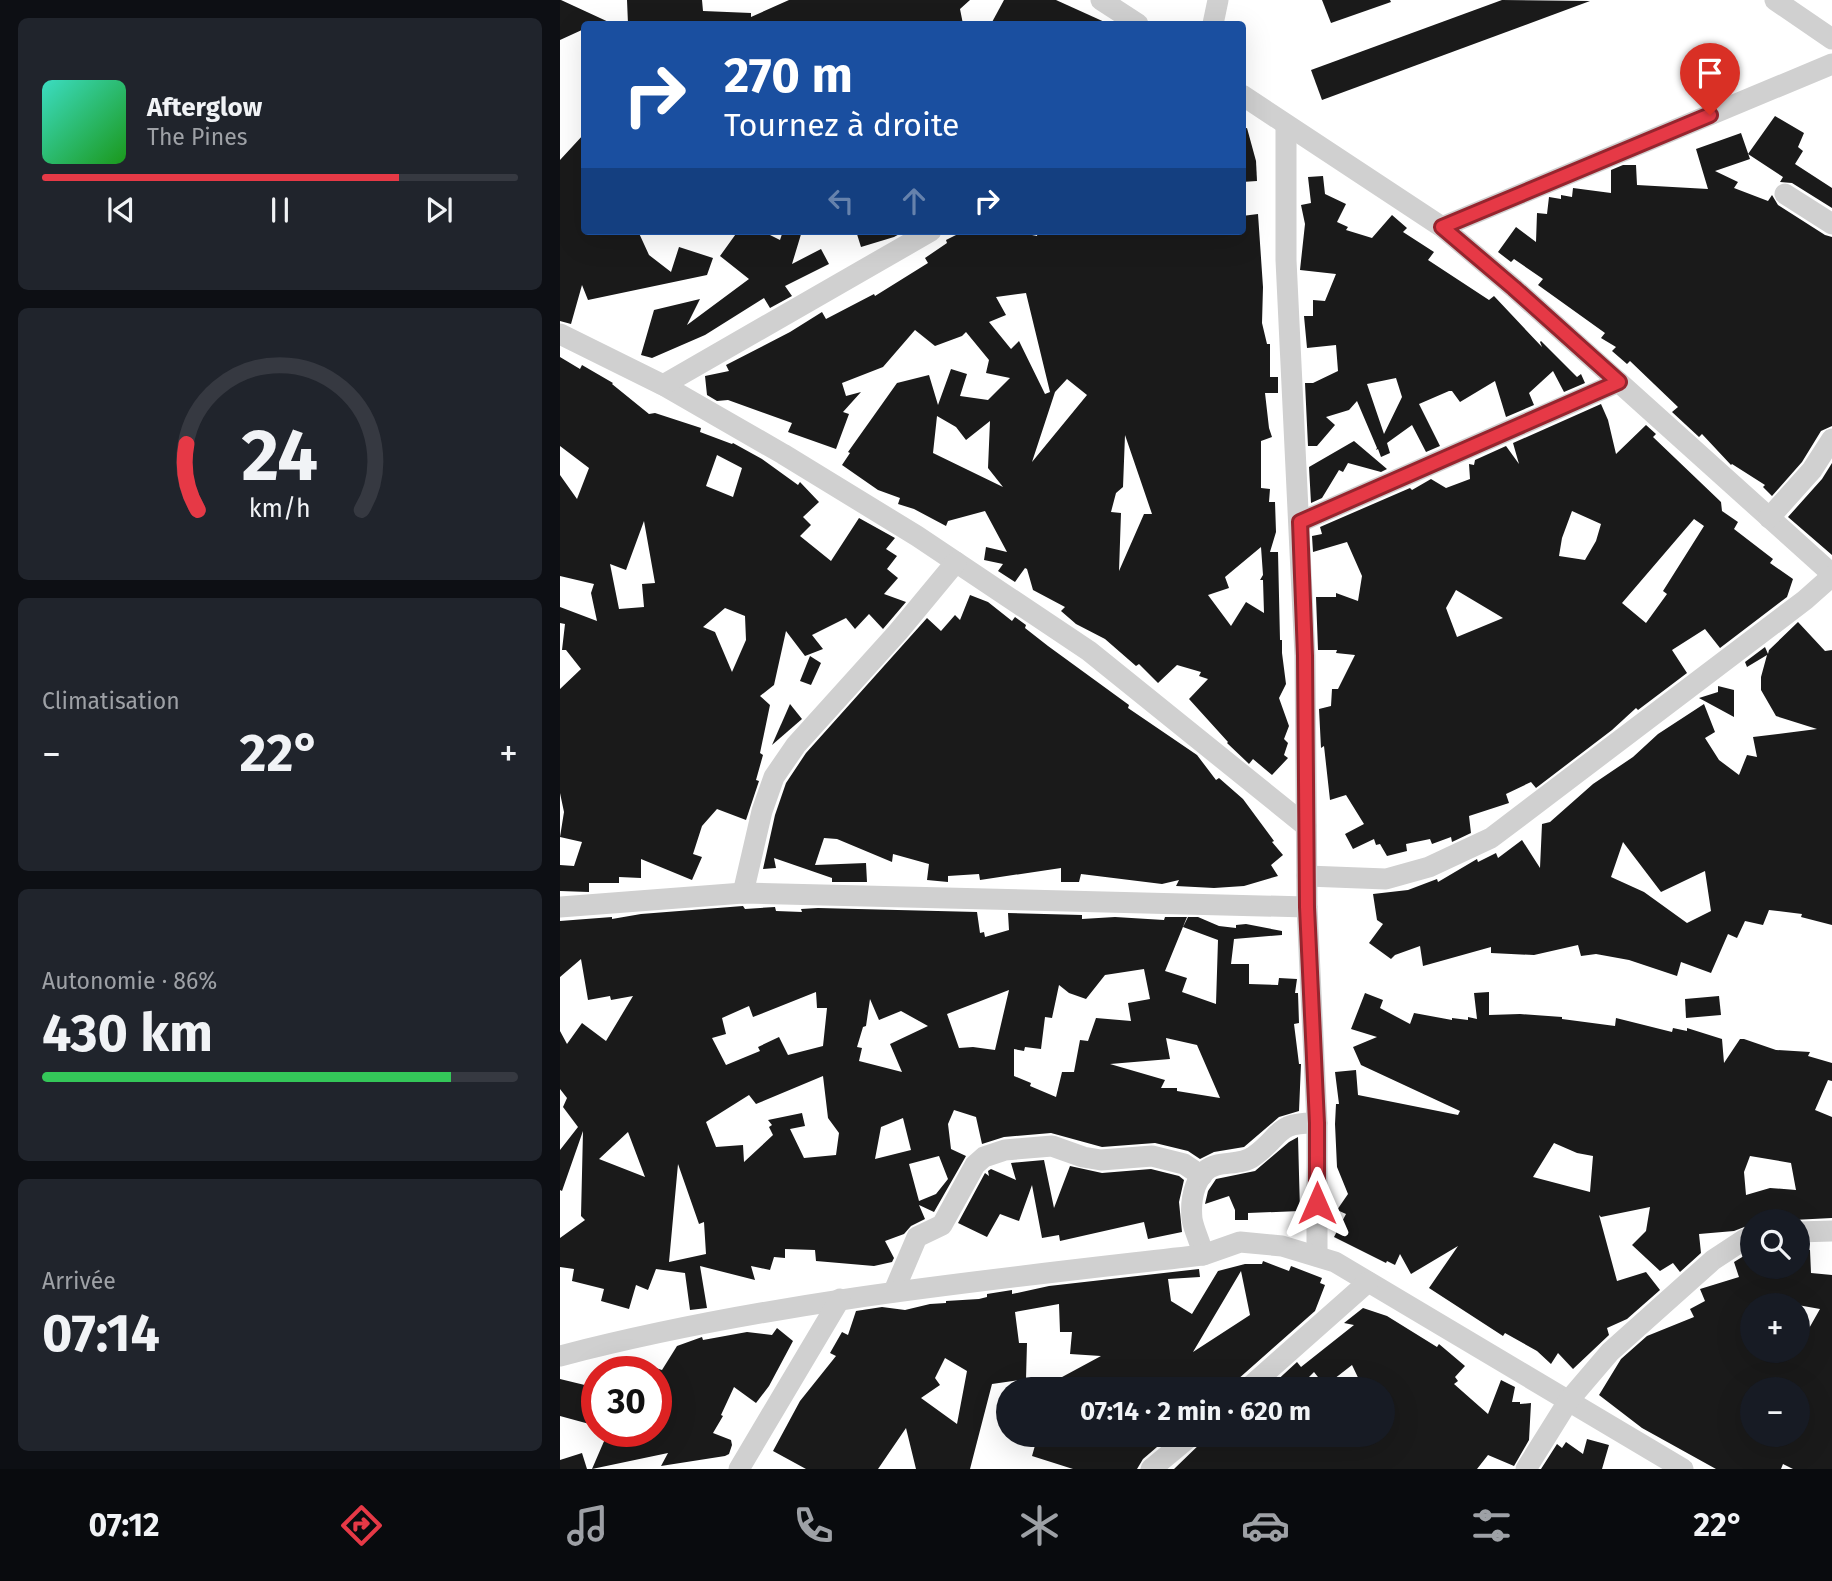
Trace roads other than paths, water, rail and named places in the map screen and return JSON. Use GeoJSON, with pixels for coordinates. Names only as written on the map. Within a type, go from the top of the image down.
{"type":"FeatureCollection","features":[{"type":"Feature","properties":{"kind":"street"},"geometry":{"type":"LineString","coordinates":[[1101,0],[1133,21]]}},
{"type":"Feature","properties":{"kind":"street"},"geometry":{"type":"LineString","coordinates":[[1214,21],[1218,0]]}},
{"type":"Feature","properties":{"kind":"street"},"geometry":{"type":"LineString","coordinates":[[1775,0],[1830,34]]}},
{"type":"Feature","properties":{"kind":"street"},"geometry":{"type":"LineString","coordinates":[[1442,227],[1832,64]]}},
{"type":"Feature","properties":{"kind":"street"},"geometry":{"type":"LineString","coordinates":[[1246,98],[1442,227],[1514,288],[1832,575],[1805,600],[1491,838],[1429,867],[1386,879],[1307,876]]}},
{"type":"Feature","properties":{"kind":"street"},"geometry":{"type":"LineString","coordinates":[[1286,125],[1286,260],[1305,656],[1307,907],[1317,1123],[1317,1255]]}},
{"type":"Feature","properties":{"kind":"street"},"geometry":{"type":"LineString","coordinates":[[1785,194],[1832,224]]}},
{"type":"Feature","properties":{"kind":"street"},"geometry":{"type":"LineString","coordinates":[[663,385],[924,235]]}},
{"type":"Feature","properties":{"kind":"street"},"geometry":{"type":"LineString","coordinates":[[560,334],[663,385],[794,461],[956,562],[1089,651],[1306,826]]}},
{"type":"Feature","properties":{"kind":"street"},"geometry":{"type":"LineString","coordinates":[[1300,522],[1619,382]]}},
{"type":"Feature","properties":{"kind":"street"},"geometry":{"type":"LineString","coordinates":[[1769,518],[1812,470],[1832,439]]}},
{"type":"Feature","properties":{"kind":"street"},"geometry":{"type":"LineString","coordinates":[[743,893],[762,811],[774,777],[796,745],[898,632],[956,562]]}},
{"type":"Feature","properties":{"kind":"street"},"geometry":{"type":"LineString","coordinates":[[560,907],[743,893],[1307,907]]}},
{"type":"Feature","properties":{"kind":"street"},"geometry":{"type":"LineString","coordinates":[[1203,1255],[1192,1221],[1192,1207],[1195,1186],[1206,1169],[1251,1159],[1283,1127],[1299,1123],[1317,1123]]}},
{"type":"Feature","properties":{"kind":"street"},"geometry":{"type":"LineString","coordinates":[[894,1291],[917,1237],[942,1225],[975,1165],[993,1154],[1005,1150],[1052,1146],[1101,1160],[1152,1156],[1185,1164],[1202,1176]]}},
{"type":"Feature","properties":{"kind":"street"},"geometry":{"type":"LineString","coordinates":[[1810,1231],[1832,1231]]}},
{"type":"Feature","properties":{"kind":"street"},"geometry":{"type":"LineString","coordinates":[[560,1356],[840,1299],[1203,1255],[1240,1242],[1282,1246],[1335,1262],[1683,1469]]}},
{"type":"Feature","properties":{"kind":"street"},"geometry":{"type":"LineString","coordinates":[[1526,1469],[1569,1400],[1610,1353],[1703,1269],[1740,1243]]}},
{"type":"Feature","properties":{"kind":"street"},"geometry":{"type":"LineString","coordinates":[[1261,1377],[1368,1282]]}},
{"type":"Feature","properties":{"kind":"street"},"geometry":{"type":"LineString","coordinates":[[739,1469],[840,1299]]}},
{"type":"Feature","properties":{"kind":"street"},"geometry":{"type":"LineString","coordinates":[[1151,1469],[1178,1447]]}}]}
